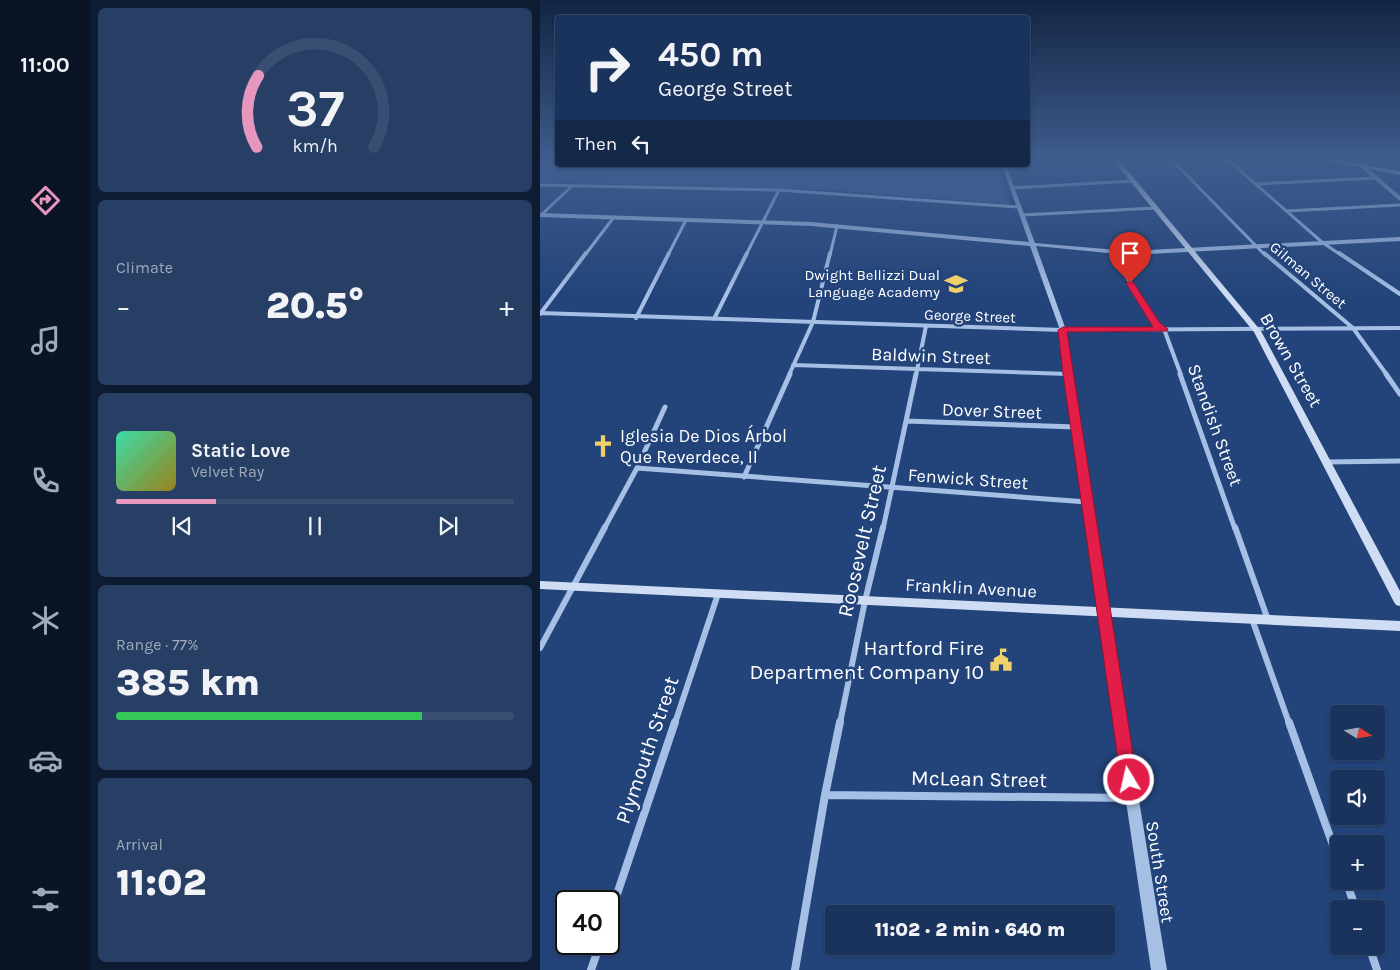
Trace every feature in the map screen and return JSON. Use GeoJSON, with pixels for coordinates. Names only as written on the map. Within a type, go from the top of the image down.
{"type":"FeatureCollection","features":[{"type":"Feature","properties":{"kind":"main road","name":"Brown Street"},"geometry":{"type":"LineString","coordinates":[[1152,204],[1255,328],[1328,462],[1400,602]]}},
{"type":"Feature","properties":{"kind":"main road","name":"Franklin Avenue"},"geometry":{"type":"LineString","coordinates":[[540,585],[1400,626]]}},
{"type":"Feature","properties":{"kind":"street"},"geometry":{"type":"LineString","coordinates":[[540,216],[553,204]]}},
{"type":"Feature","properties":{"kind":"street"},"geometry":{"type":"LineString","coordinates":[[714,320],[772,204]]}},
{"type":"Feature","properties":{"kind":"street"},"geometry":{"type":"LineString","coordinates":[[943,204],[1020,211],[1155,208]]}},
{"type":"Feature","properties":{"kind":"street","name":"South Street"},"geometry":{"type":"LineString","coordinates":[[1017,204],[1063,330],[1103,612],[1159,970]]}},
{"type":"Feature","properties":{"kind":"street","name":"Gilman Street"},"geometry":{"type":"LineString","coordinates":[[1215,204],[1256,247],[1354,328],[1400,394]]}},
{"type":"Feature","properties":{"kind":"street"},"geometry":{"type":"LineString","coordinates":[[1278,204],[1323,243],[1400,294]]}},
{"type":"Feature","properties":{"kind":"street"},"geometry":{"type":"LineString","coordinates":[[1286,211],[1400,205]]}},
{"type":"Feature","properties":{"kind":"street"},"geometry":{"type":"LineString","coordinates":[[540,216],[763,221],[1140,253],[1400,239]]}},
{"type":"Feature","properties":{"kind":"street"},"geometry":{"type":"LineString","coordinates":[[540,314],[614,217]]}},
{"type":"Feature","properties":{"kind":"street"},"geometry":{"type":"LineString","coordinates":[[636,318],[686,220]]}},
{"type":"Feature","properties":{"kind":"street"},"geometry":{"type":"LineString","coordinates":[[744,477],[814,322],[837,226]]}},
{"type":"Feature","properties":{"kind":"street","name":"Standish Street"},"geometry":{"type":"LineString","coordinates":[[1111,252],[1157,325],[1164,329],[1268,620]]}},
{"type":"Feature","properties":{"kind":"street","name":"George Street"},"geometry":{"type":"LineString","coordinates":[[540,314],[1063,330],[1400,328]]}},
{"type":"Feature","properties":{"kind":"street","name":"Roosevelt Street"},"geometry":{"type":"LineString","coordinates":[[795,970],[825,795],[865,601],[893,487],[926,326]]}},
{"type":"Feature","properties":{"kind":"street","name":"Baldwin Street"},"geometry":{"type":"LineString","coordinates":[[793,366],[1068,374]]}},
{"type":"Feature","properties":{"kind":"street"},"geometry":{"type":"LineString","coordinates":[[540,648],[637,468],[666,407]]}},
{"type":"Feature","properties":{"kind":"street","name":"Dover Street"},"geometry":{"type":"LineString","coordinates":[[906,421],[1076,427]]}},
{"type":"Feature","properties":{"kind":"street"},"geometry":{"type":"LineString","coordinates":[[1328,462],[1400,461]]}},
{"type":"Feature","properties":{"kind":"street","name":"Fenwick Street"},"geometry":{"type":"LineString","coordinates":[[637,468],[1087,502]]}},
{"type":"Feature","properties":{"kind":"street","name":"Plymouth Street"},"geometry":{"type":"LineString","coordinates":[[618,890],[718,594]]}},
{"type":"Feature","properties":{"kind":"street"},"geometry":{"type":"LineString","coordinates":[[1252,619],[1330,837]]}},
{"type":"Feature","properties":{"kind":"street","name":"McLean Street"},"geometry":{"type":"LineString","coordinates":[[825,795],[1132,798]]}},
{"type":"Feature","properties":{"kind":"street"},"geometry":{"type":"LineString","coordinates":[[591,970],[596,955]]}},
{"type":"Feature","properties":{"kind":"street"},"geometry":{"type":"LineString","coordinates":[[1372,955],[1378,970]]}},
{"type":"Feature","properties":{"kind":"place","name":"Dwight Bellizzi Dual Language Academy"},"geometry":{"type":"Point","coordinates":[956,284]}},
{"type":"Feature","properties":{"kind":"place","name":"Iglesia De Dios Árbol Que Reverdece, II"},"geometry":{"type":"Point","coordinates":[603,446]}},
{"type":"Feature","properties":{"kind":"place","name":"Hartford Fire Department Company 10"},"geometry":{"type":"Point","coordinates":[1001,660]}},
{"type":"Feature","properties":{"kind":"route"},"geometry":{"type":"LineString","coordinates":[[1129,780],[1063,330],[1164,329],[1157,325],[1130,283]]}}]}
